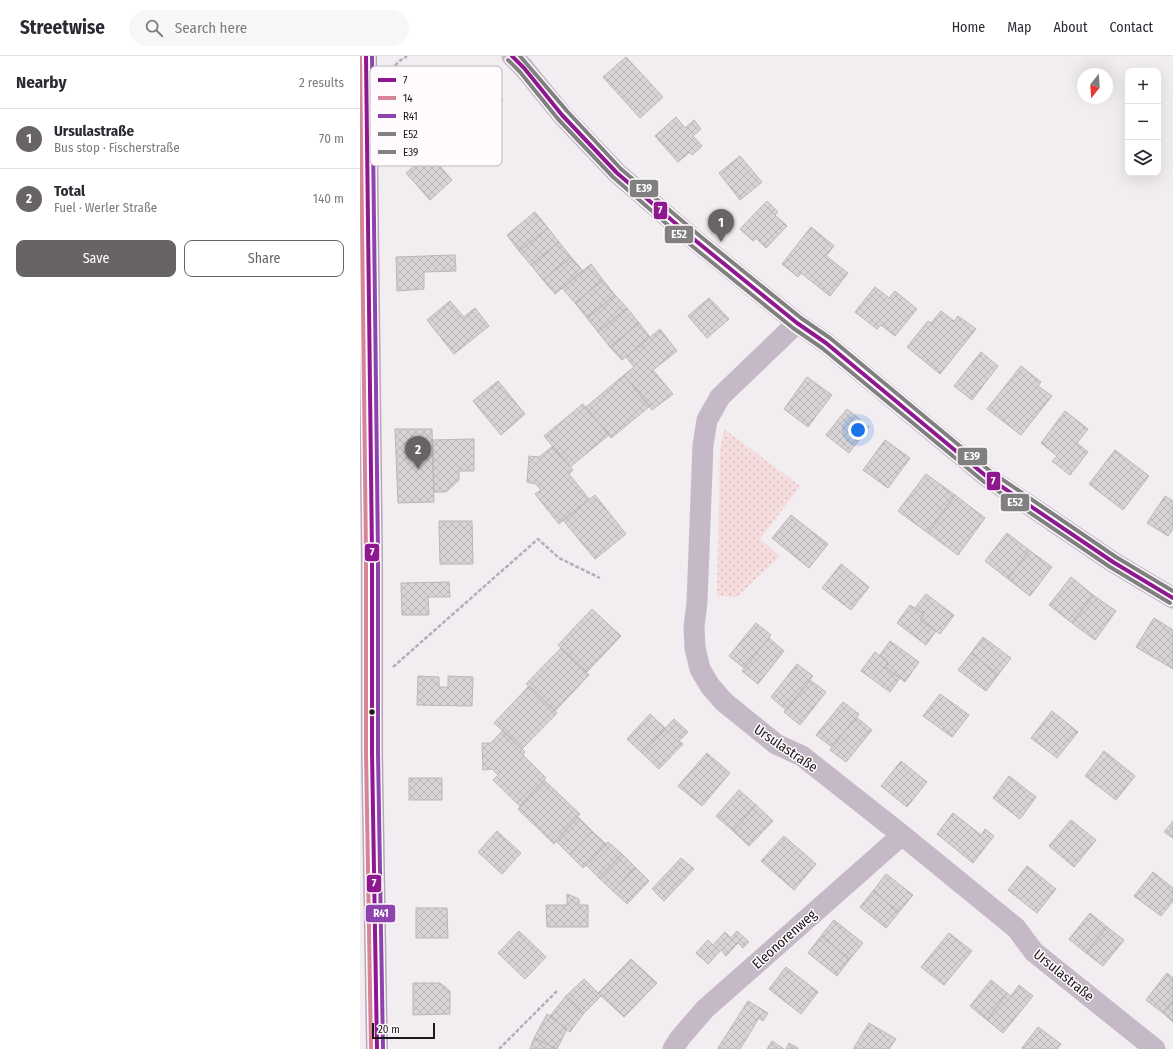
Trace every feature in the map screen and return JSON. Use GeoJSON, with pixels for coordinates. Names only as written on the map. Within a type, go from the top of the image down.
{"type":"FeatureCollection","features":[{"type":"Feature","properties":{"kind":"main road"},"geometry":{"type":"LineString","coordinates":[[366,56],[372,555],[372,686],[378,1049]]}},
{"type":"Feature","properties":{"kind":"street"},"geometry":{"type":"LineString","coordinates":[[512,56],[524,68],[562,115],[617,173],[696,241],[798,323],[826,343],[986,476],[1113,562],[1173,598]]}},
{"type":"Feature","properties":{"kind":"street","name":"Ursulastraße"},"geometry":{"type":"LineString","coordinates":[[798,323],[720,397],[708,420],[703,445],[697,602],[694,627],[695,648],[700,668],[710,686],[724,702],[776,744],[802,756],[902,835],[1016,928],[1034,952],[1155,1049]]}},
{"type":"Feature","properties":{"kind":"street","name":"Eleonorenweg"},"geometry":{"type":"LineString","coordinates":[[673,1049],[680,1038],[705,1009],[902,835]]}},
{"type":"Feature","properties":{"kind":"path"},"geometry":{"type":"LineString","coordinates":[[372,686],[538,540],[559,558],[600,578]]}},
{"type":"Feature","properties":{"kind":"path"},"geometry":{"type":"LineString","coordinates":[[499,1049],[557,991]]}},
{"type":"Feature","properties":{"kind":"shaded area"},"geometry":{"type":"Polygon","coordinates":[[[724,429],[800,486],[760,539],[780,556],[737,597],[717,596],[720,450],[724,429]]]}},
{"type":"Feature","properties":{"kind":"building"},"geometry":{"type":"Polygon","coordinates":[[[626,57],[663,97],[640,118],[603,77],[626,57]]]}},
{"type":"Feature","properties":{"kind":"building"},"geometry":{"type":"Polygon","coordinates":[[[676,117],[685,128],[694,120],[701,129],[693,136],[702,146],[692,155],[690,152],[678,162],[655,136],[676,117]]]}},
{"type":"Feature","properties":{"kind":"building"},"geometry":{"type":"Polygon","coordinates":[[[740,156],[762,182],[740,200],[719,173],[740,156]]]}},
{"type":"Feature","properties":{"kind":"building"},"geometry":{"type":"Polygon","coordinates":[[[414,166],[440,166],[452,180],[430,200],[406,173],[414,166]]]}},
{"type":"Feature","properties":{"kind":"building"},"geometry":{"type":"Polygon","coordinates":[[[767,201],[778,212],[775,215],[787,226],[766,248],[756,238],[753,241],[740,229],[767,201]]]}},
{"type":"Feature","properties":{"kind":"building"},"geometry":{"type":"Polygon","coordinates":[[[535,212],[548,228],[519,251],[507,235],[535,212]]]}},
{"type":"Feature","properties":{"kind":"building"},"geometry":{"type":"Polygon","coordinates":[[[811,227],[834,246],[826,256],[848,273],[830,296],[801,273],[798,277],[782,264],[811,227]]]}},
{"type":"Feature","properties":{"kind":"building"},"geometry":{"type":"Polygon","coordinates":[[[548,228],[559,242],[531,265],[519,251],[548,228]]]}},
{"type":"Feature","properties":{"kind":"building"},"geometry":{"type":"Polygon","coordinates":[[[559,242],[571,257],[543,280],[531,265],[559,242]]]}},
{"type":"Feature","properties":{"kind":"building"},"geometry":{"type":"Polygon","coordinates":[[[455,255],[456,271],[424,272],[424,289],[397,291],[396,257],[455,255]]]}},
{"type":"Feature","properties":{"kind":"building"},"geometry":{"type":"Polygon","coordinates":[[[571,257],[583,271],[555,294],[543,280],[571,257]]]}},
{"type":"Feature","properties":{"kind":"building"},"geometry":{"type":"Polygon","coordinates":[[[591,264],[603,280],[575,303],[562,288],[591,264]]]}},
{"type":"Feature","properties":{"kind":"building"},"geometry":{"type":"Polygon","coordinates":[[[603,280],[615,295],[587,318],[575,303],[603,280]]]}},
{"type":"Feature","properties":{"kind":"building"},"geometry":{"type":"Polygon","coordinates":[[[875,287],[889,298],[895,291],[917,309],[895,336],[881,325],[877,329],[855,312],[875,287]]]}},
{"type":"Feature","properties":{"kind":"building"},"geometry":{"type":"Polygon","coordinates":[[[615,295],[627,308],[598,332],[587,318],[615,295]]]}},
{"type":"Feature","properties":{"kind":"building"},"geometry":{"type":"Polygon","coordinates":[[[709,298],[729,319],[707,338],[688,316],[709,298]]]}},
{"type":"Feature","properties":{"kind":"building"},"geometry":{"type":"Polygon","coordinates":[[[450,301],[464,317],[475,308],[489,326],[454,354],[427,320],[450,301]]]}},
{"type":"Feature","properties":{"kind":"building"},"geometry":{"type":"Polygon","coordinates":[[[627,308],[639,323],[610,347],[598,332],[627,308]]]}},
{"type":"Feature","properties":{"kind":"building"},"geometry":{"type":"Polygon","coordinates":[[[941,311],[954,321],[958,316],[976,329],[940,374],[907,347],[928,321],[931,323],[941,311]]]}},
{"type":"Feature","properties":{"kind":"building"},"geometry":{"type":"Polygon","coordinates":[[[639,323],[650,337],[622,360],[610,347],[639,323]]]}},
{"type":"Feature","properties":{"kind":"building"},"geometry":{"type":"Polygon","coordinates":[[[660,329],[677,351],[653,370],[673,394],[652,410],[624,375],[634,367],[626,357],[660,329]]]}},
{"type":"Feature","properties":{"kind":"building"},"geometry":{"type":"Polygon","coordinates":[[[981,352],[998,366],[972,400],[954,386],[981,352]]]}},
{"type":"Feature","properties":{"kind":"building"},"geometry":{"type":"Polygon","coordinates":[[[1021,366],[1041,382],[1038,386],[1052,396],[1021,435],[987,409],[1021,366]]]}},
{"type":"Feature","properties":{"kind":"building"},"geometry":{"type":"Polygon","coordinates":[[[624,375],[650,406],[611,438],[586,407],[624,375]]]}},
{"type":"Feature","properties":{"kind":"building"},"geometry":{"type":"Polygon","coordinates":[[[807,377],[832,395],[808,427],[784,409],[807,377]]]}},
{"type":"Feature","properties":{"kind":"building"},"geometry":{"type":"Polygon","coordinates":[[[498,381],[525,414],[501,435],[473,401],[498,381]]]}},
{"type":"Feature","properties":{"kind":"building"},"geometry":{"type":"Polygon","coordinates":[[[583,404],[609,435],[570,467],[544,436],[583,404]]]}},
{"type":"Feature","properties":{"kind":"building"},"geometry":{"type":"Polygon","coordinates":[[[847,409],[869,427],[849,453],[826,435],[847,409]]]}},
{"type":"Feature","properties":{"kind":"building"},"geometry":{"type":"Polygon","coordinates":[[[1065,411],[1088,429],[1077,443],[1088,452],[1070,475],[1052,461],[1057,456],[1041,443],[1065,411]]]}},
{"type":"Feature","properties":{"kind":"building"},"geometry":{"type":"Polygon","coordinates":[[[395,429],[432,429],[434,502],[398,503],[395,429]]]}},
{"type":"Feature","properties":{"kind":"building"},"geometry":{"type":"Polygon","coordinates":[[[474,439],[474,471],[459,471],[459,480],[446,492],[434,492],[432,440],[474,439]]]}},
{"type":"Feature","properties":{"kind":"building"},"geometry":{"type":"Polygon","coordinates":[[[885,440],[910,458],[888,488],[863,470],[885,440]]]}},
{"type":"Feature","properties":{"kind":"building"},"geometry":{"type":"Polygon","coordinates":[[[553,446],[573,470],[569,474],[589,499],[559,524],[535,494],[541,490],[536,484],[527,482],[529,456],[539,457],[553,446]]]}},
{"type":"Feature","properties":{"kind":"building"},"geometry":{"type":"Polygon","coordinates":[[[1115,450],[1149,476],[1123,510],[1089,484],[1115,450]]]}},
{"type":"Feature","properties":{"kind":"building"},"geometry":{"type":"Polygon","coordinates":[[[926,474],[955,495],[928,533],[898,511],[926,474]]]}},
{"type":"Feature","properties":{"kind":"building"},"geometry":{"type":"Polygon","coordinates":[[[595,495],[626,534],[595,559],[563,520],[595,495]]]}},
{"type":"Feature","properties":{"kind":"building"},"geometry":{"type":"Polygon","coordinates":[[[955,495],[985,518],[958,555],[928,533],[955,495]]]}},
{"type":"Feature","properties":{"kind":"building"},"geometry":{"type":"Polygon","coordinates":[[[1165,496],[1173,501],[1173,529],[1168,536],[1147,523],[1165,496]]]}},
{"type":"Feature","properties":{"kind":"building"},"geometry":{"type":"Polygon","coordinates":[[[791,515],[828,544],[809,568],[772,538],[791,515]]]}},
{"type":"Feature","properties":{"kind":"building"},"geometry":{"type":"Polygon","coordinates":[[[439,521],[472,521],[473,564],[440,564],[439,521]]]}},
{"type":"Feature","properties":{"kind":"building"},"geometry":{"type":"Polygon","coordinates":[[[1007,533],[1029,550],[1008,579],[985,561],[1007,533]]]}},
{"type":"Feature","properties":{"kind":"building"},"geometry":{"type":"Polygon","coordinates":[[[1029,550],[1052,567],[1030,596],[1008,579],[1029,550]]]}},
{"type":"Feature","properties":{"kind":"building"},"geometry":{"type":"Polygon","coordinates":[[[841,564],[869,587],[851,610],[822,588],[841,564]]]}},
{"type":"Feature","properties":{"kind":"building"},"geometry":{"type":"Polygon","coordinates":[[[1071,577],[1093,595],[1072,623],[1049,605],[1071,577]]]}},
{"type":"Feature","properties":{"kind":"building"},"geometry":{"type":"Polygon","coordinates":[[[449,582],[450,597],[428,597],[429,615],[402,615],[401,583],[449,582]]]}},
{"type":"Feature","properties":{"kind":"building"},"geometry":{"type":"Polygon","coordinates":[[[926,594],[954,615],[940,634],[920,620],[924,614],[915,608],[926,594]]]}},
{"type":"Feature","properties":{"kind":"building"},"geometry":{"type":"Polygon","coordinates":[[[1093,595],[1116,611],[1095,640],[1072,623],[1093,595]]]}},
{"type":"Feature","properties":{"kind":"building"},"geometry":{"type":"Polygon","coordinates":[[[910,605],[924,614],[920,620],[936,631],[926,645],[897,623],[910,605]]]}},
{"type":"Feature","properties":{"kind":"building"},"geometry":{"type":"Polygon","coordinates":[[[592,609],[621,636],[587,672],[558,645],[592,609]]]}},
{"type":"Feature","properties":{"kind":"building"},"geometry":{"type":"Polygon","coordinates":[[[1154,618],[1173,630],[1173,669],[1136,647],[1154,618]]]}},
{"type":"Feature","properties":{"kind":"building"},"geometry":{"type":"Polygon","coordinates":[[[756,623],[771,635],[744,668],[729,656],[756,623]]]}},
{"type":"Feature","properties":{"kind":"building"},"geometry":{"type":"Polygon","coordinates":[[[983,637],[1011,658],[998,675],[971,653],[983,637]]]}},
{"type":"Feature","properties":{"kind":"building"},"geometry":{"type":"Polygon","coordinates":[[[769,638],[784,651],[758,684],[742,671],[769,638]]]}},
{"type":"Feature","properties":{"kind":"building"},"geometry":{"type":"Polygon","coordinates":[[[890,641],[919,662],[905,682],[885,667],[888,662],[880,655],[890,641]]]}},
{"type":"Feature","properties":{"kind":"building"},"geometry":{"type":"Polygon","coordinates":[[[561,648],[589,675],[555,711],[526,684],[561,648]]]}},
{"type":"Feature","properties":{"kind":"building"},"geometry":{"type":"Polygon","coordinates":[[[875,652],[888,662],[885,667],[900,678],[890,692],[861,671],[875,652]]]}},
{"type":"Feature","properties":{"kind":"building"},"geometry":{"type":"Polygon","coordinates":[[[971,653],[998,675],[986,691],[958,670],[971,653]]]}},
{"type":"Feature","properties":{"kind":"building"},"geometry":{"type":"Polygon","coordinates":[[[797,664],[813,676],[786,710],[771,697],[797,664]]]}},
{"type":"Feature","properties":{"kind":"building"},"geometry":{"type":"Polygon","coordinates":[[[418,676],[439,677],[439,687],[448,687],[448,676],[473,677],[472,706],[417,705],[418,676]]]}},
{"type":"Feature","properties":{"kind":"building"},"geometry":{"type":"Polygon","coordinates":[[[810,680],[826,692],[800,725],[784,712],[810,680]]]}},
{"type":"Feature","properties":{"kind":"building"},"geometry":{"type":"Polygon","coordinates":[[[529,686],[557,713],[522,749],[494,723],[529,686]]]}},
{"type":"Feature","properties":{"kind":"building"},"geometry":{"type":"Polygon","coordinates":[[[940,694],[969,715],[952,737],[923,716],[940,694]]]}},
{"type":"Feature","properties":{"kind":"building"},"geometry":{"type":"Polygon","coordinates":[[[843,702],[859,714],[832,747],[816,735],[843,702]]]}},
{"type":"Feature","properties":{"kind":"building"},"geometry":{"type":"Polygon","coordinates":[[[1052,711],[1078,732],[1057,758],[1031,738],[1052,711]]]}},
{"type":"Feature","properties":{"kind":"building"},"geometry":{"type":"Polygon","coordinates":[[[650,714],[666,729],[642,753],[627,739],[650,714]]]}},
{"type":"Feature","properties":{"kind":"building"},"geometry":{"type":"Polygon","coordinates":[[[856,717],[872,730],[846,762],[830,750],[856,717]]]}},
{"type":"Feature","properties":{"kind":"building"},"geometry":{"type":"Polygon","coordinates":[[[674,719],[688,732],[679,741],[683,744],[659,769],[642,753],[674,719]]]}},
{"type":"Feature","properties":{"kind":"building"},"geometry":{"type":"Polygon","coordinates":[[[503,730],[525,752],[523,755],[546,778],[520,806],[493,780],[498,775],[492,769],[483,770],[482,743],[491,743],[503,730]]]}},
{"type":"Feature","properties":{"kind":"building"},"geometry":{"type":"Polygon","coordinates":[[[1104,751],[1135,776],[1116,800],[1085,776],[1104,751]]]}},
{"type":"Feature","properties":{"kind":"building"},"geometry":{"type":"Polygon","coordinates":[[[707,753],[730,773],[702,806],[678,786],[707,753]]]}},
{"type":"Feature","properties":{"kind":"building"},"geometry":{"type":"Polygon","coordinates":[[[901,761],[927,782],[907,807],[881,786],[901,761]]]}},
{"type":"Feature","properties":{"kind":"building"},"geometry":{"type":"Polygon","coordinates":[[[1009,776],[1036,797],[1020,819],[993,798],[1009,776]]]}},
{"type":"Feature","properties":{"kind":"building"},"geometry":{"type":"Polygon","coordinates":[[[409,778],[442,778],[442,800],[409,800],[409,778]]]}},
{"type":"Feature","properties":{"kind":"building"},"geometry":{"type":"Polygon","coordinates":[[[544,780],[580,814],[554,844],[518,809],[544,780]]]}},
{"type":"Feature","properties":{"kind":"building"},"geometry":{"type":"Polygon","coordinates":[[[739,790],[756,805],[733,831],[716,816],[739,790]]]}},
{"type":"Feature","properties":{"kind":"building"},"geometry":{"type":"Polygon","coordinates":[[[756,805],[773,821],[749,846],[733,831],[756,805]]]}},
{"type":"Feature","properties":{"kind":"building"},"geometry":{"type":"Polygon","coordinates":[[[953,813],[981,835],[985,829],[994,836],[973,863],[937,834],[953,813]]]}},
{"type":"Feature","properties":{"kind":"building"},"geometry":{"type":"Polygon","coordinates":[[[578,817],[592,831],[570,855],[556,841],[578,817]]]}},
{"type":"Feature","properties":{"kind":"building"},"geometry":{"type":"Polygon","coordinates":[[[1071,820],[1096,840],[1074,867],[1049,846],[1071,820]]]}},
{"type":"Feature","properties":{"kind":"building"},"geometry":{"type":"Polygon","coordinates":[[[1173,821],[1173,838],[1164,832],[1173,821]]]}},
{"type":"Feature","properties":{"kind":"building"},"geometry":{"type":"Polygon","coordinates":[[[497,831],[521,853],[502,874],[478,852],[497,831]]]}},
{"type":"Feature","properties":{"kind":"building"},"geometry":{"type":"Polygon","coordinates":[[[592,831],[606,844],[583,868],[570,855],[592,831]]]}},
{"type":"Feature","properties":{"kind":"building"},"geometry":{"type":"Polygon","coordinates":[[[784,836],[816,864],[794,890],[761,861],[784,836]]]}},
{"type":"Feature","properties":{"kind":"building"},"geometry":{"type":"Polygon","coordinates":[[[608,842],[622,854],[599,878],[586,865],[608,842]]]}},
{"type":"Feature","properties":{"kind":"building"},"geometry":{"type":"Polygon","coordinates":[[[622,854],[635,867],[613,891],[599,878],[622,854]]]}},
{"type":"Feature","properties":{"kind":"building"},"geometry":{"type":"Polygon","coordinates":[[[681,858],[694,869],[664,901],[652,889],[681,858]]]}},
{"type":"Feature","properties":{"kind":"building"},"geometry":{"type":"Polygon","coordinates":[[[1027,866],[1056,889],[1037,913],[1008,890],[1027,866]]]}},
{"type":"Feature","properties":{"kind":"building"},"geometry":{"type":"Polygon","coordinates":[[[635,867],[649,881],[627,904],[613,891],[635,867]]]}},
{"type":"Feature","properties":{"kind":"building"},"geometry":{"type":"Polygon","coordinates":[[[1153,872],[1173,888],[1173,901],[1161,916],[1134,896],[1153,872]]]}},
{"type":"Feature","properties":{"kind":"building"},"geometry":{"type":"Polygon","coordinates":[[[886,874],[913,895],[899,912],[873,891],[886,874]]]}},
{"type":"Feature","properties":{"kind":"building"},"geometry":{"type":"Polygon","coordinates":[[[873,891],[899,912],[886,928],[860,907],[873,891]]]}},
{"type":"Feature","properties":{"kind":"building"},"geometry":{"type":"Polygon","coordinates":[[[567,894],[579,899],[579,905],[588,905],[588,927],[547,927],[546,905],[567,905],[567,894]]]}},
{"type":"Feature","properties":{"kind":"building"},"geometry":{"type":"Polygon","coordinates":[[[416,908],[447,908],[448,938],[416,938],[416,908]]]}},
{"type":"Feature","properties":{"kind":"building"},"geometry":{"type":"Polygon","coordinates":[[[1090,913],[1107,927],[1086,953],[1069,939],[1090,913]]]}},
{"type":"Feature","properties":{"kind":"building"},"geometry":{"type":"Polygon","coordinates":[[[834,920],[863,943],[850,959],[821,936],[834,920]]]}},
{"type":"Feature","properties":{"kind":"building"},"geometry":{"type":"Polygon","coordinates":[[[1107,927],[1124,940],[1103,966],[1086,953],[1107,927]]]}},
{"type":"Feature","properties":{"kind":"building"},"geometry":{"type":"Polygon","coordinates":[[[519,931],[546,957],[525,979],[498,953],[519,931]]]}},
{"type":"Feature","properties":{"kind":"building"},"geometry":{"type":"Polygon","coordinates":[[[737,931],[749,942],[743,948],[738,943],[726,956],[721,950],[708,964],[696,953],[708,940],[713,945],[725,932],[731,938],[737,931]]]}},
{"type":"Feature","properties":{"kind":"building"},"geometry":{"type":"Polygon","coordinates":[[[949,933],[972,951],[944,985],[921,967],[949,933]]]}},
{"type":"Feature","properties":{"kind":"building"},"geometry":{"type":"Polygon","coordinates":[[[821,936],[850,959],[837,976],[808,953],[821,936]]]}},
{"type":"Feature","properties":{"kind":"building"},"geometry":{"type":"Polygon","coordinates":[[[631,959],[657,983],[624,1017],[598,993],[631,959]]]}},
{"type":"Feature","properties":{"kind":"building"},"geometry":{"type":"Polygon","coordinates":[[[786,967],[818,992],[801,1014],[769,989],[786,967]]]}},
{"type":"Feature","properties":{"kind":"building"},"geometry":{"type":"Polygon","coordinates":[[[1167,973],[1173,978],[1173,1000],[1163,1013],[1146,1000],[1167,973]]]}},
{"type":"Feature","properties":{"kind":"building"},"geometry":{"type":"Polygon","coordinates":[[[584,979],[601,996],[584,1013],[566,996],[584,979]]]}},
{"type":"Feature","properties":{"kind":"building"},"geometry":{"type":"Polygon","coordinates":[[[991,980],[1007,993],[987,1020],[970,1006],[991,980]]]}},
{"type":"Feature","properties":{"kind":"building"},"geometry":{"type":"Polygon","coordinates":[[[413,983],[440,983],[450,991],[450,1014],[413,1015],[413,983]]]}},
{"type":"Feature","properties":{"kind":"building"},"geometry":{"type":"Polygon","coordinates":[[[1019,985],[1033,996],[1003,1033],[987,1020],[1007,993],[1011,996],[1019,985]]]}},
{"type":"Feature","properties":{"kind":"building"},"geometry":{"type":"Polygon","coordinates":[[[566,996],[584,1013],[570,1032],[550,1016],[566,996]]]}},
{"type":"Feature","properties":{"kind":"building"},"geometry":{"type":"Polygon","coordinates":[[[1173,1000],[1173,1022],[1163,1013],[1173,1000]]]}},
{"type":"Feature","properties":{"kind":"building"},"geometry":{"type":"Polygon","coordinates":[[[748,1001],[768,1013],[763,1021],[759,1018],[740,1049],[719,1049],[718,1048],[748,1001]]]}},
{"type":"Feature","properties":{"kind":"building"},"geometry":{"type":"Polygon","coordinates":[[[547,1014],[567,1029],[557,1049],[534,1038],[547,1014]]]}},
{"type":"Feature","properties":{"kind":"building"},"geometry":{"type":"Polygon","coordinates":[[[869,1023],[896,1039],[889,1049],[853,1049],[869,1023]]]}},
{"type":"Feature","properties":{"kind":"building"},"geometry":{"type":"Polygon","coordinates":[[[1038,1027],[1061,1044],[1057,1049],[1022,1048],[1038,1027]]]}},
{"type":"Feature","properties":{"kind":"building"},"geometry":{"type":"Polygon","coordinates":[[[534,1038],[557,1049],[530,1049],[534,1038]]]}},
{"type":"Feature","properties":{"kind":"building"},"geometry":{"type":"Polygon","coordinates":[[[772,1041],[784,1049],[767,1049],[772,1041]]]}},
{"type":"Feature","properties":{"kind":"building"},"geometry":{"type":"Polygon","coordinates":[[[789,1043],[798,1048],[786,1049],[789,1043]]]}},
{"type":"Feature","properties":{"kind":"transit line","name":"14"},"geometry":{"type":"LineString","coordinates":[[360,56],[366,555],[366,752],[371,1049]]}},
{"type":"Feature","properties":{"kind":"transit line","name":"7"},"geometry":{"type":"LineString","coordinates":[[366,56],[372,555],[372,752],[377,1049]]}},
{"type":"Feature","properties":{"kind":"transit line","name":"R41"},"geometry":{"type":"LineString","coordinates":[[372,56],[372,66]]}},
{"type":"Feature","properties":{"kind":"transit line","name":"7"},"geometry":{"type":"LineString","coordinates":[[512,56],[524,68],[562,115],[617,173],[696,241],[797,323],[826,343],[986,476],[1113,562],[1173,598]]}},
{"type":"Feature","properties":{"kind":"transit line","name":"E39"},"geometry":{"type":"LineString","coordinates":[[520,56],[567,111],[621,169],[700,236],[801,318],[830,338],[990,471],[1116,557],[1173,591]]}},
{"type":"Feature","properties":{"kind":"transit line","name":"E52"},"geometry":{"type":"LineString","coordinates":[[508,60],[520,72],[558,119],[613,177],[692,246],[793,328],[822,348],[983,481],[1110,567],[1170,603]]}},
{"type":"Feature","properties":{"kind":"transit line","name":"R41"},"geometry":{"type":"LineString","coordinates":[[373,166],[378,555],[378,752],[383,1049]]}},
{"type":"Feature","properties":{"kind":"place","name":"Ursulastraße"},"geometry":{"type":"Point","coordinates":[721,242]}},
{"type":"Feature","properties":{"kind":"place","name":"Total"},"geometry":{"type":"Point","coordinates":[418,469]}}]}
